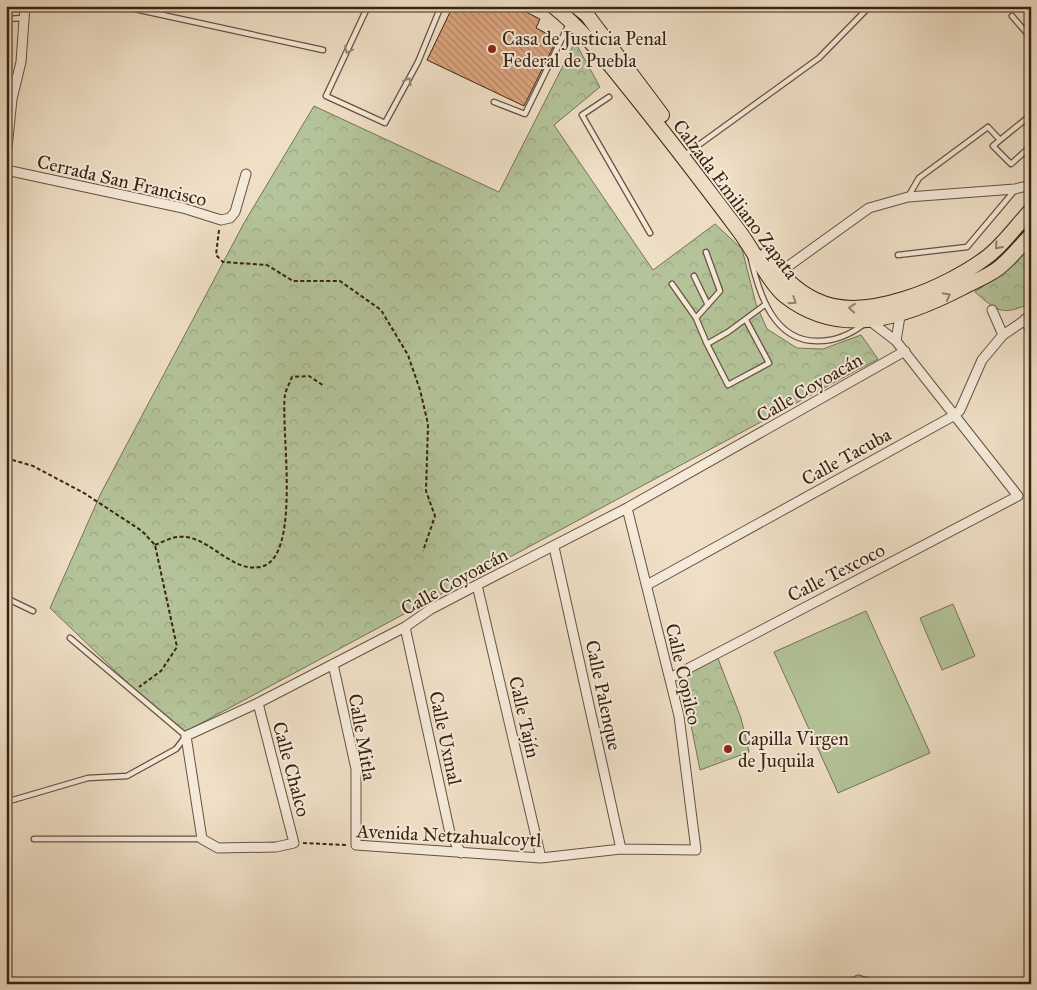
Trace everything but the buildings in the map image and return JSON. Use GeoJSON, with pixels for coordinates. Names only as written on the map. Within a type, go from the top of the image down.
{"type":"FeatureCollection","features":[{"type":"Feature","properties":{"kind":"main road","name":"Calzada Emiliano Zapata"},"geometry":{"type":"LineString","coordinates":[[553,6],[571,20],[677,149],[748,243],[776,275],[817,301],[854,309],[895,303],[949,281],[988,257],[1031,210]]}},
{"type":"Feature","properties":{"kind":"main road","name":"Calzada Emiliano Zapata"},"geometry":{"type":"LineString","coordinates":[[576,6],[587,15],[689,152],[776,275],[783,295],[801,306],[829,318],[869,321],[900,316],[938,301],[997,270],[1031,235]]}},
{"type":"Feature","properties":{"kind":"street"},"geometry":{"type":"LineString","coordinates":[[6,158],[12,99],[21,62],[26,6]]}},
{"type":"Feature","properties":{"kind":"street","name":"Cerrada San Francisco"},"geometry":{"type":"LineString","coordinates":[[6,170],[183,208],[225,219]]}},
{"type":"Feature","properties":{"kind":"street"},"geometry":{"type":"LineString","coordinates":[[225,219],[236,212],[246,174]]}},
{"type":"Feature","properties":{"kind":"street"},"geometry":{"type":"LineString","coordinates":[[776,275],[869,208],[908,197],[1015,189],[1031,184]]}},
{"type":"Feature","properties":{"kind":"street"},"geometry":{"type":"LineString","coordinates":[[992,310],[1003,335]]}},
{"type":"Feature","properties":{"kind":"street"},"geometry":{"type":"LineString","coordinates":[[896,340],[900,316]]}},
{"type":"Feature","properties":{"kind":"street"},"geometry":{"type":"LineString","coordinates":[[869,321],[896,340],[955,415],[960,410],[982,360],[1003,335],[1028,317],[1031,332]]}},
{"type":"Feature","properties":{"kind":"street","name":"Calle Coyoacán"},"geometry":{"type":"LineString","coordinates":[[186,736],[258,703],[405,627],[431,609],[628,508],[904,351]]}},
{"type":"Feature","properties":{"kind":"street","name":"Calle Texcoco"},"geometry":{"type":"LineString","coordinates":[[670,678],[1018,496],[955,415]]}},
{"type":"Feature","properties":{"kind":"street","name":"Calle Tacuba"},"geometry":{"type":"LineString","coordinates":[[647,585],[955,415]]}},
{"type":"Feature","properties":{"kind":"street","name":"Calle Copilco"},"geometry":{"type":"LineString","coordinates":[[628,508],[679,716],[696,850]]}},
{"type":"Feature","properties":{"kind":"street","name":"Calle Palenque"},"geometry":{"type":"LineString","coordinates":[[554,547],[621,849]]}},
{"type":"Feature","properties":{"kind":"street","name":"Calle Tajín"},"geometry":{"type":"LineString","coordinates":[[477,585],[541,858]]}},
{"type":"Feature","properties":{"kind":"street","name":"Calle Uxmal"},"geometry":{"type":"LineString","coordinates":[[405,627],[450,833],[461,853]]}},
{"type":"Feature","properties":{"kind":"street","name":"Calle Mitla"},"geometry":{"type":"LineString","coordinates":[[333,664],[356,769],[356,846]]}},
{"type":"Feature","properties":{"kind":"street","name":"Calle Chalco"},"geometry":{"type":"LineString","coordinates":[[258,703],[294,843]]}},
{"type":"Feature","properties":{"kind":"street"},"geometry":{"type":"LineString","coordinates":[[186,736],[202,839],[218,848],[276,847],[294,843]]}},
{"type":"Feature","properties":{"kind":"street","name":"Avenida Netzahualcoytl"},"geometry":{"type":"LineString","coordinates":[[356,846],[541,858],[621,849],[696,850]]}},
{"type":"Feature","properties":{"kind":"street"},"geometry":{"type":"LineString","coordinates":[[858,980],[872,984]]}},
{"type":"Feature","properties":{"kind":"lane"},"geometry":{"type":"LineString","coordinates":[[121,6],[324,50]]}},
{"type":"Feature","properties":{"kind":"lane"},"geometry":{"type":"LineString","coordinates":[[368,6],[326,96],[385,123],[418,62],[441,6]]}},
{"type":"Feature","properties":{"kind":"lane"},"geometry":{"type":"LineString","coordinates":[[689,152],[819,58],[870,6]]}},
{"type":"Feature","properties":{"kind":"lane"},"geometry":{"type":"LineString","coordinates":[[1012,16],[1031,38]]}},
{"type":"Feature","properties":{"kind":"lane"},"geometry":{"type":"LineString","coordinates":[[6,19],[25,18]]}},
{"type":"Feature","properties":{"kind":"lane"},"geometry":{"type":"LineString","coordinates":[[494,102],[524,114],[571,20]]}},
{"type":"Feature","properties":{"kind":"lane"},"geometry":{"type":"LineString","coordinates":[[609,97],[582,115],[650,233]]}},
{"type":"Feature","properties":{"kind":"lane"},"geometry":{"type":"LineString","coordinates":[[1031,115],[993,146],[1010,164],[1031,146]]}},
{"type":"Feature","properties":{"kind":"lane"},"geometry":{"type":"LineString","coordinates":[[908,197],[919,178],[988,127],[1000,140]]}},
{"type":"Feature","properties":{"kind":"lane"},"geometry":{"type":"LineString","coordinates":[[898,256],[967,247],[1015,189]]}},
{"type":"Feature","properties":{"kind":"lane"},"geometry":{"type":"LineString","coordinates":[[748,243],[759,287],[766,304],[782,329],[794,337],[807,341],[837,339],[869,321]]}},
{"type":"Feature","properties":{"kind":"lane"},"geometry":{"type":"LineString","coordinates":[[696,318],[720,291],[706,252]]}},
{"type":"Feature","properties":{"kind":"lane"},"geometry":{"type":"LineString","coordinates":[[759,287],[776,275]]}},
{"type":"Feature","properties":{"kind":"lane"},"geometry":{"type":"LineString","coordinates":[[694,276],[708,305]]}},
{"type":"Feature","properties":{"kind":"lane"},"geometry":{"type":"LineString","coordinates":[[672,284],[696,318],[728,385],[769,363],[746,320]]}},
{"type":"Feature","properties":{"kind":"lane"},"geometry":{"type":"LineString","coordinates":[[707,344],[746,320],[766,304]]}},
{"type":"Feature","properties":{"kind":"lane"},"geometry":{"type":"LineString","coordinates":[[6,598],[33,611]]}},
{"type":"Feature","properties":{"kind":"lane"},"geometry":{"type":"LineString","coordinates":[[70,638],[186,736]]}},
{"type":"Feature","properties":{"kind":"lane","name":"Calle Coyoacán"},"geometry":{"type":"LineString","coordinates":[[6,802],[88,778],[126,776],[176,749],[186,736]]}},
{"type":"Feature","properties":{"kind":"lane"},"geometry":{"type":"LineString","coordinates":[[34,840],[202,839]]}},
{"type":"Feature","properties":{"kind":"path"},"geometry":{"type":"LineString","coordinates":[[225,219],[216,255],[224,262],[267,265],[293,281],[340,281],[382,310],[408,355],[420,390],[428,424],[426,491],[435,516],[423,551]]}},
{"type":"Feature","properties":{"kind":"path"},"geometry":{"type":"LineString","coordinates":[[155,545],[177,537],[196,540],[245,567],[262,567],[274,558],[282,540],[287,493],[285,395],[292,377],[309,376],[324,386]]}},
{"type":"Feature","properties":{"kind":"path"},"geometry":{"type":"LineString","coordinates":[[6,458],[33,466],[84,493],[142,531],[155,545],[177,647],[161,672],[145,681],[134,693]]}},
{"type":"Feature","properties":{"kind":"path","name":"Avenida Netzahualcoytl"},"geometry":{"type":"LineString","coordinates":[[294,843],[356,846]]}},
{"type":"Feature","properties":{"kind":"green space"},"geometry":{"type":"Polygon","coordinates":[[[575,42],[600,87],[554,125],[653,270],[715,224],[742,249],[756,304],[767,329],[797,348],[823,349],[861,335],[878,359],[181,734],[50,608],[101,493],[244,223],[314,106],[499,192],[575,42]]]}},
{"type":"Feature","properties":{"kind":"green space"},"geometry":{"type":"Polygon","coordinates":[[[1031,242],[1031,303],[1007,311],[995,308],[975,292],[989,282],[1031,242]]]}},
{"type":"Feature","properties":{"kind":"green space"},"geometry":{"type":"Polygon","coordinates":[[[953,604],[975,656],[942,670],[920,618],[953,604]]]}},
{"type":"Feature","properties":{"kind":"green space"},"geometry":{"type":"Polygon","coordinates":[[[866,611],[930,753],[838,793],[774,652],[866,611]]]}},
{"type":"Feature","properties":{"kind":"green space"},"geometry":{"type":"Polygon","coordinates":[[[717,656],[741,718],[749,752],[700,770],[688,710],[677,678],[717,656]]]}},
{"type":"Feature","properties":{"kind":"place","name":"Casa de Justicia Penal Federal de Puebla"},"geometry":{"type":"Point","coordinates":[492,49]}},
{"type":"Feature","properties":{"kind":"place","name":"Capilla Virgen de Juquila"},"geometry":{"type":"Point","coordinates":[728,749]}}]}
